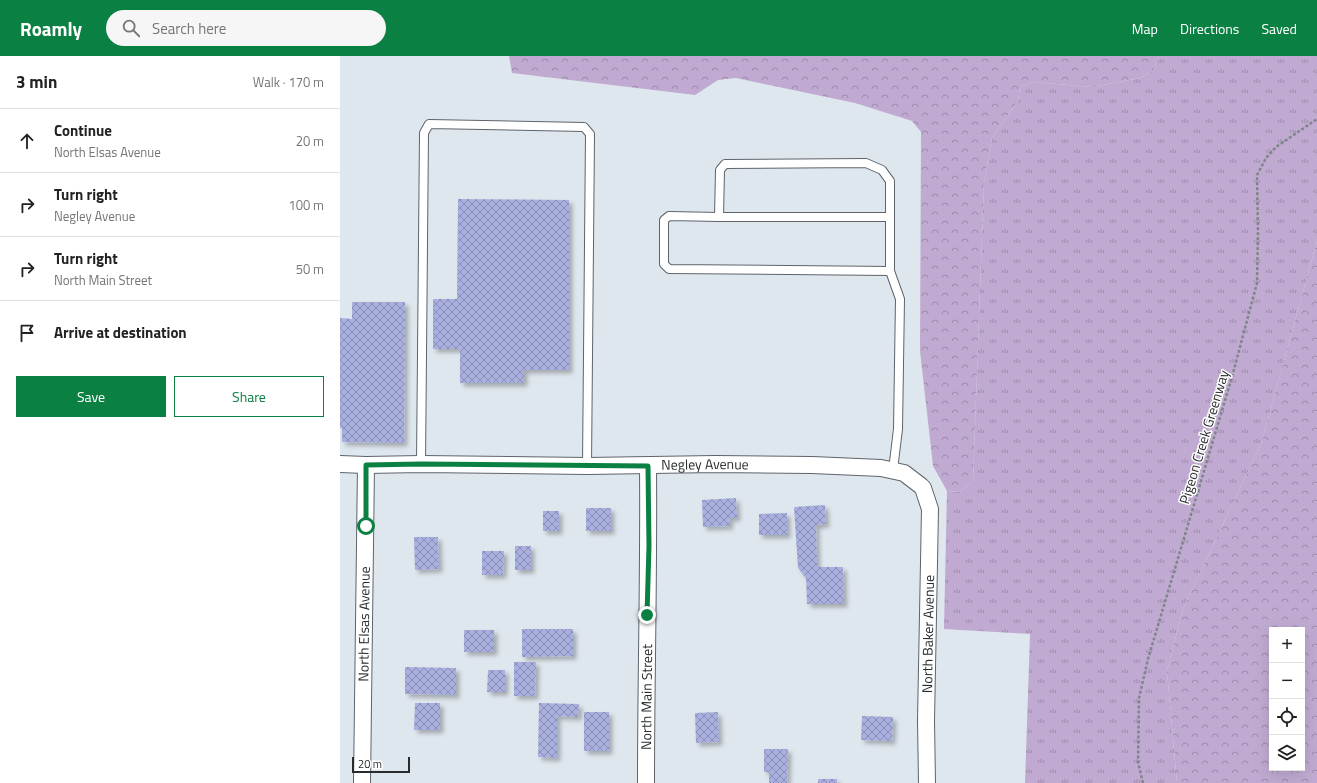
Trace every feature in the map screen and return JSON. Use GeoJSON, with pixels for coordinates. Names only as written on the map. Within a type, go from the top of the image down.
{"type":"FeatureCollection","features":[{"type":"Feature","properties":{"kind":"street","name":"Negley Avenue"},"geometry":{"type":"LineString","coordinates":[[340,464],[648,466],[714,464],[881,468],[904,474],[921,486]]}},
{"type":"Feature","properties":{"kind":"street","name":"North Elsas Avenue"},"geometry":{"type":"LineString","coordinates":[[362,783],[366,465]]}},
{"type":"Feature","properties":{"kind":"street","name":"North Main Street"},"geometry":{"type":"LineString","coordinates":[[646,783],[649,546],[648,466]]}},
{"type":"Feature","properties":{"kind":"street","name":"North Baker Avenue"},"geometry":{"type":"LineString","coordinates":[[921,486],[930,509],[926,721],[927,783]]}},
{"type":"Feature","properties":{"kind":"lane"},"geometry":{"type":"LineString","coordinates":[[421,464],[424,133],[429,124],[584,127],[590,134],[587,466]]}},
{"type":"Feature","properties":{"kind":"lane"},"geometry":{"type":"LineString","coordinates":[[719,217],[720,170],[725,164],[866,163],[882,170],[890,181],[890,271],[900,299],[898,429],[893,470]]}},
{"type":"Feature","properties":{"kind":"lane"},"geometry":{"type":"LineString","coordinates":[[890,217],[669,216],[664,220],[664,264],[669,269],[890,271]]}},
{"type":"Feature","properties":{"kind":"path","name":"Pigeon Creek Greenway"},"geometry":{"type":"LineString","coordinates":[[1143,783],[1138,762],[1139,698],[1148,659],[1232,377],[1257,283],[1257,176],[1266,158],[1276,147],[1317,119]]}},
{"type":"Feature","properties":{"kind":"green space"},"geometry":{"type":"Polygon","coordinates":[[[509,56],[1159,56],[1153,71],[1140,78],[1092,87],[1033,82],[1020,87],[1018,101],[992,137],[984,182],[973,481],[960,492],[947,491],[933,466],[920,351],[921,132],[912,121],[855,103],[736,78],[718,80],[695,95],[512,73],[509,56]]]}},
{"type":"Feature","properties":{"kind":"green space"},"geometry":{"type":"Polygon","coordinates":[[[1159,56],[1317,56],[1317,241],[1261,444],[1183,609],[1167,671],[1177,783],[1025,783],[1030,634],[944,629],[947,491],[960,492],[973,481],[984,182],[992,137],[1018,101],[1020,87],[1033,82],[1092,87],[1140,78],[1153,71],[1159,56]]]}},
{"type":"Feature","properties":{"kind":"green space"},"geometry":{"type":"Polygon","coordinates":[[[1317,241],[1317,783],[1177,783],[1167,671],[1183,609],[1261,444],[1317,241]]]}},
{"type":"Feature","properties":{"kind":"building"},"geometry":{"type":"Polygon","coordinates":[[[458,199],[569,200],[569,370],[524,370],[524,383],[460,383],[460,349],[433,349],[433,299],[457,299],[458,199]]]}},
{"type":"Feature","properties":{"kind":"building"},"geometry":{"type":"Polygon","coordinates":[[[352,302],[405,302],[404,443],[342,442],[342,428],[340,428],[340,318],[352,319],[352,302]]]}},
{"type":"Feature","properties":{"kind":"building"},"geometry":{"type":"Polygon","coordinates":[[[736,498],[737,518],[729,518],[730,526],[703,527],[702,500],[736,498]]]}},
{"type":"Feature","properties":{"kind":"building"},"geometry":{"type":"Polygon","coordinates":[[[825,505],[826,524],[816,525],[817,567],[843,567],[844,604],[807,604],[806,578],[798,568],[794,507],[825,505]]]}},
{"type":"Feature","properties":{"kind":"building"},"geometry":{"type":"Polygon","coordinates":[[[586,508],[611,508],[611,531],[586,531],[586,508]]]}},
{"type":"Feature","properties":{"kind":"building"},"geometry":{"type":"Polygon","coordinates":[[[543,511],[559,511],[559,531],[543,531],[543,511]]]}},
{"type":"Feature","properties":{"kind":"building"},"geometry":{"type":"Polygon","coordinates":[[[787,513],[787,535],[759,535],[759,514],[787,513]]]}},
{"type":"Feature","properties":{"kind":"building"},"geometry":{"type":"Polygon","coordinates":[[[414,537],[438,537],[439,569],[415,570],[414,537]]]}},
{"type":"Feature","properties":{"kind":"building"},"geometry":{"type":"Polygon","coordinates":[[[515,546],[531,546],[531,570],[515,570],[515,546]]]}},
{"type":"Feature","properties":{"kind":"building"},"geometry":{"type":"Polygon","coordinates":[[[482,551],[504,551],[503,575],[482,575],[482,551]]]}},
{"type":"Feature","properties":{"kind":"building"},"geometry":{"type":"Polygon","coordinates":[[[522,629],[573,629],[573,656],[522,657],[522,629]]]}},
{"type":"Feature","properties":{"kind":"building"},"geometry":{"type":"Polygon","coordinates":[[[464,630],[494,630],[494,652],[464,652],[464,630]]]}},
{"type":"Feature","properties":{"kind":"building"},"geometry":{"type":"Polygon","coordinates":[[[514,662],[536,662],[535,696],[514,696],[514,662]]]}},
{"type":"Feature","properties":{"kind":"building"},"geometry":{"type":"Polygon","coordinates":[[[405,667],[456,668],[456,695],[405,694],[405,667]]]}},
{"type":"Feature","properties":{"kind":"building"},"geometry":{"type":"Polygon","coordinates":[[[488,670],[505,670],[505,692],[487,692],[488,670]]]}},
{"type":"Feature","properties":{"kind":"building"},"geometry":{"type":"Polygon","coordinates":[[[415,703],[440,703],[440,730],[414,730],[415,703]]]}},
{"type":"Feature","properties":{"kind":"building"},"geometry":{"type":"Polygon","coordinates":[[[539,703],[579,704],[578,717],[557,716],[557,758],[538,757],[539,703]]]}},
{"type":"Feature","properties":{"kind":"building"},"geometry":{"type":"Polygon","coordinates":[[[584,712],[609,712],[609,751],[584,751],[584,712]]]}},
{"type":"Feature","properties":{"kind":"building"},"geometry":{"type":"Polygon","coordinates":[[[718,712],[719,742],[696,743],[695,713],[718,712]]]}},
{"type":"Feature","properties":{"kind":"building"},"geometry":{"type":"Polygon","coordinates":[[[862,716],[893,717],[892,741],[861,740],[862,716]]]}},
{"type":"Feature","properties":{"kind":"building"},"geometry":{"type":"Polygon","coordinates":[[[764,749],[788,749],[787,783],[769,783],[769,772],[764,772],[764,749]]]}},
{"type":"Feature","properties":{"kind":"building"},"geometry":{"type":"Polygon","coordinates":[[[818,779],[837,779],[837,783],[818,783],[818,779]]]}},
{"type":"Feature","properties":{"kind":"route"},"geometry":{"type":"LineString","coordinates":[[366,526],[366,465],[648,466],[649,546],[647,615]]}}]}
